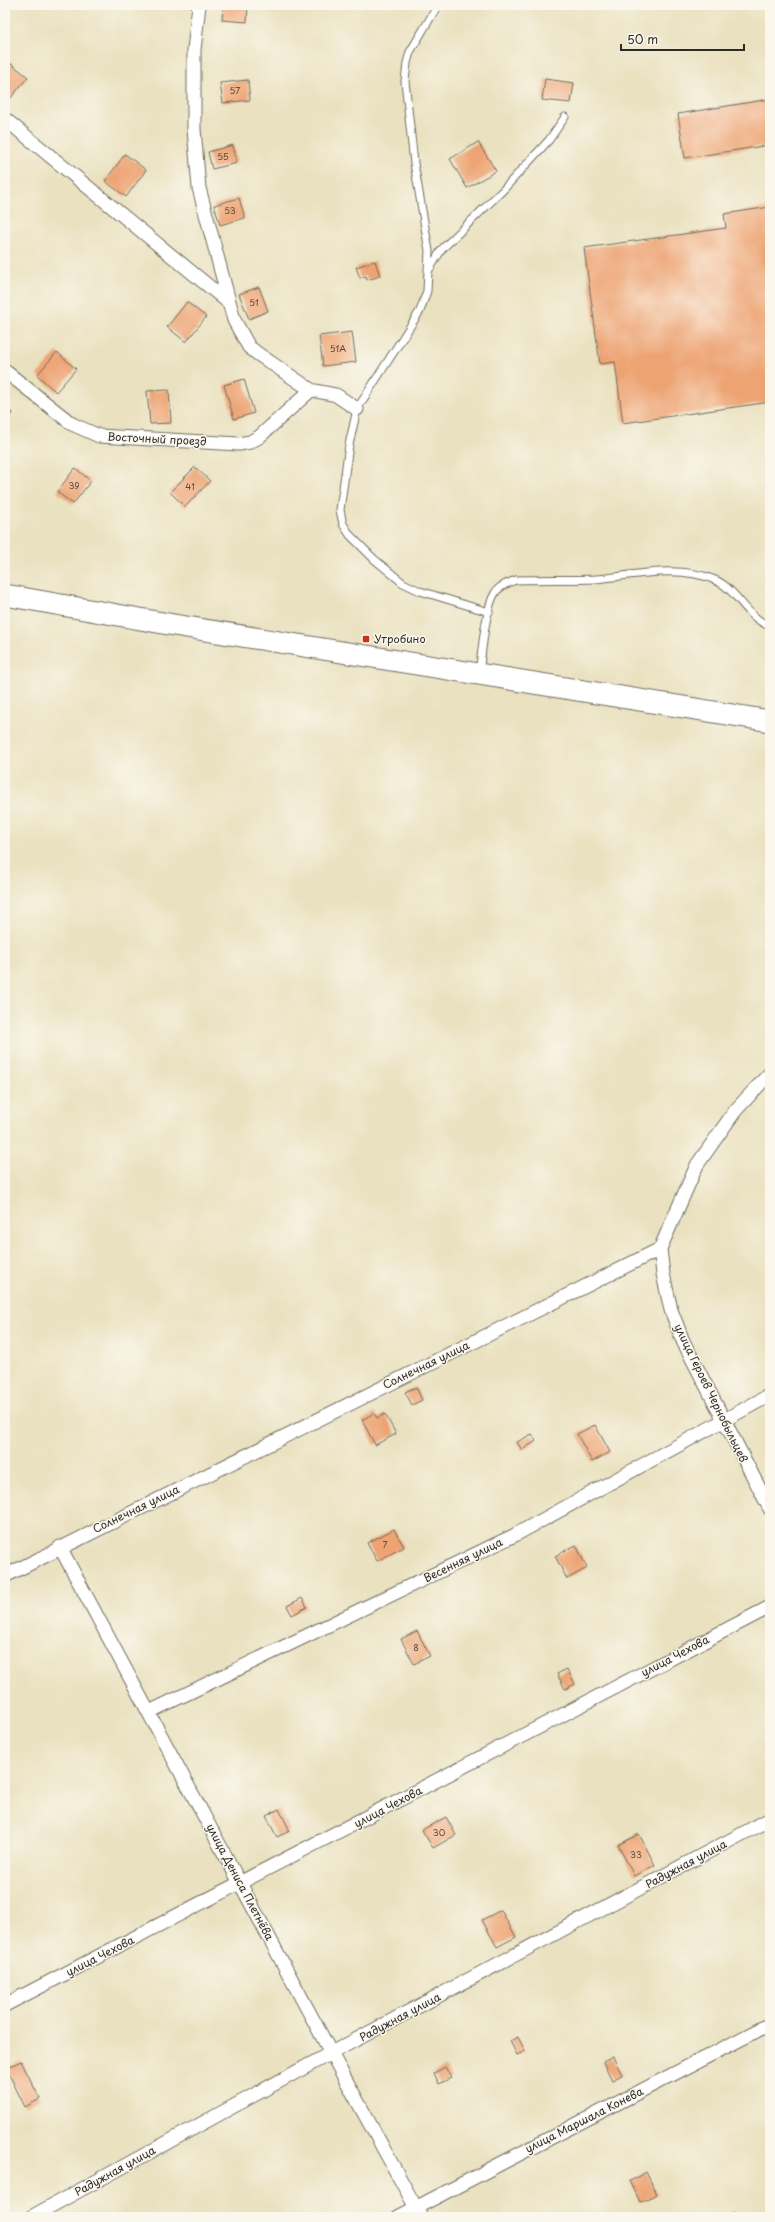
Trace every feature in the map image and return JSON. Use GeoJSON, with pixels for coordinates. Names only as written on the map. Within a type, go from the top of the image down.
{"type":"FeatureCollection","features":[{"type":"Feature","properties":{"kind":"main road"},"geometry":{"type":"LineString","coordinates":[[5,595],[174,625],[770,721]]}},
{"type":"Feature","properties":{"kind":"street"},"geometry":{"type":"LineString","coordinates":[[199,5],[194,50],[194,129],[199,188],[228,302],[237,326],[249,347],[311,390],[336,395],[357,409]]}},
{"type":"Feature","properties":{"kind":"street"},"geometry":{"type":"LineString","coordinates":[[5,119],[228,302]]}},
{"type":"Feature","properties":{"kind":"street","name":"Восточный проезд"},"geometry":{"type":"LineString","coordinates":[[5,371],[72,424],[99,436],[126,439],[239,444],[250,442],[260,437],[311,390]]}},
{"type":"Feature","properties":{"kind":"street"},"geometry":{"type":"LineString","coordinates":[[660,1249],[697,1166],[736,1111],[770,1072]]}},
{"type":"Feature","properties":{"kind":"street","name":"улица Героев Чернобыльцев"},"geometry":{"type":"LineString","coordinates":[[660,1249],[670,1310],[723,1421],[770,1509]]}},
{"type":"Feature","properties":{"kind":"street","name":"Солнечная улица"},"geometry":{"type":"LineString","coordinates":[[5,1576],[60,1547],[660,1249]]}},
{"type":"Feature","properties":{"kind":"street","name":"Весенняя улица"},"geometry":{"type":"LineString","coordinates":[[149,1712],[515,1535],[770,1395]]}},
{"type":"Feature","properties":{"kind":"street","name":"улица Дениса Плетнёва"},"geometry":{"type":"LineString","coordinates":[[60,1547],[331,2053],[418,2212]]}},
{"type":"Feature","properties":{"kind":"street","name":"улица Чехова"},"geometry":{"type":"LineString","coordinates":[[5,2005],[241,1884],[770,1607]]}},
{"type":"Feature","properties":{"kind":"street","name":"Радужная улица"},"geometry":{"type":"LineString","coordinates":[[31,2217],[331,2053],[770,1819]]}},
{"type":"Feature","properties":{"kind":"street","name":"улица Маршала Конева"},"geometry":{"type":"LineString","coordinates":[[398,2217],[418,2212],[770,2024]]}},
{"type":"Feature","properties":{"kind":"lane"},"geometry":{"type":"LineString","coordinates":[[438,5],[410,52],[405,81],[413,155],[427,232],[429,271],[427,291],[420,311],[357,409],[349,445],[340,510],[343,524],[350,535],[374,559],[403,583],[420,591],[489,612]]}},
{"type":"Feature","properties":{"kind":"lane"},"geometry":{"type":"LineString","coordinates":[[429,271],[442,249],[503,190],[549,140],[565,117]]}},
{"type":"Feature","properties":{"kind":"lane"},"geometry":{"type":"LineString","coordinates":[[479,673],[489,612],[495,592],[505,584],[516,580],[593,579],[677,571],[697,574],[717,580],[732,593],[747,611],[770,626]]}},
{"type":"Feature","properties":{"kind":"building"},"geometry":{"type":"Polygon","coordinates":[[[223,5],[248,5],[247,22],[222,20],[223,5]]]}},
{"type":"Feature","properties":{"kind":"building"},"geometry":{"type":"Polygon","coordinates":[[[9,62],[28,77],[9,100],[5,97],[5,68],[9,62]]]}},
{"type":"Feature","properties":{"kind":"building"},"geometry":{"type":"Polygon","coordinates":[[[545,79],[574,83],[571,103],[542,100],[545,79]]]}},
{"type":"Feature","properties":{"kind":"building"},"geometry":{"type":"Polygon","coordinates":[[[248,80],[250,100],[223,103],[220,83],[248,80]]]}},
{"type":"Feature","properties":{"kind":"building"},"geometry":{"type":"Polygon","coordinates":[[[770,99],[770,145],[685,158],[678,114],[770,99]]]}},
{"type":"Feature","properties":{"kind":"building"},"geometry":{"type":"Polygon","coordinates":[[[478,142],[496,171],[467,188],[450,159],[478,142]]]}},
{"type":"Feature","properties":{"kind":"building"},"geometry":{"type":"Polygon","coordinates":[[[233,145],[237,163],[212,169],[208,152],[233,145]]]}},
{"type":"Feature","properties":{"kind":"building"},"geometry":{"type":"Polygon","coordinates":[[[125,154],[146,170],[126,197],[105,181],[125,154]]]}},
{"type":"Feature","properties":{"kind":"building"},"geometry":{"type":"Polygon","coordinates":[[[239,198],[245,218],[220,225],[214,205],[239,198]]]}},
{"type":"Feature","properties":{"kind":"building"},"geometry":{"type":"Polygon","coordinates":[[[770,207],[770,402],[623,423],[615,362],[600,364],[584,248],[726,228],[724,214],[770,207]]]}},
{"type":"Feature","properties":{"kind":"building"},"geometry":{"type":"Polygon","coordinates":[[[375,261],[380,276],[367,280],[366,276],[360,278],[356,267],[375,261]]]}},
{"type":"Feature","properties":{"kind":"building"},"geometry":{"type":"Polygon","coordinates":[[[259,287],[268,311],[249,319],[239,294],[259,287]]]}},
{"type":"Feature","properties":{"kind":"building"},"geometry":{"type":"Polygon","coordinates":[[[187,302],[206,317],[186,342],[167,327],[187,302]]]}},
{"type":"Feature","properties":{"kind":"building"},"geometry":{"type":"Polygon","coordinates":[[[352,332],[356,362],[323,366],[319,336],[352,332]]]}},
{"type":"Feature","properties":{"kind":"building"},"geometry":{"type":"Polygon","coordinates":[[[57,352],[76,369],[56,392],[37,375],[57,352]]]}},
{"type":"Feature","properties":{"kind":"building"},"geometry":{"type":"Polygon","coordinates":[[[244,379],[254,413],[234,419],[224,385],[244,379]]]}},
{"type":"Feature","properties":{"kind":"building"},"geometry":{"type":"Polygon","coordinates":[[[169,390],[171,423],[150,424],[147,391],[169,390]]]}},
{"type":"Feature","properties":{"kind":"building"},"geometry":{"type":"Polygon","coordinates":[[[5,408],[12,413],[5,421],[5,408]]]}},
{"type":"Feature","properties":{"kind":"building"},"geometry":{"type":"Polygon","coordinates":[[[195,467],[210,481],[185,507],[170,492],[195,467]]]}},
{"type":"Feature","properties":{"kind":"building"},"geometry":{"type":"Polygon","coordinates":[[[75,468],[91,481],[73,504],[57,492],[75,468]]]}},
{"type":"Feature","properties":{"kind":"building"},"geometry":{"type":"Polygon","coordinates":[[[766,575],[770,575],[770,610],[769,610],[766,575]]]}},
{"type":"Feature","properties":{"kind":"building"},"geometry":{"type":"Polygon","coordinates":[[[416,1387],[422,1400],[412,1405],[405,1392],[416,1387]]]}},
{"type":"Feature","properties":{"kind":"building"},"geometry":{"type":"Polygon","coordinates":[[[374,1413],[377,1418],[385,1414],[396,1434],[375,1445],[362,1420],[374,1413]]]}},
{"type":"Feature","properties":{"kind":"building"},"geometry":{"type":"Polygon","coordinates":[[[595,1425],[610,1452],[592,1462],[577,1434],[595,1425]]]}},
{"type":"Feature","properties":{"kind":"building"},"geometry":{"type":"Polygon","coordinates":[[[532,1434],[536,1441],[522,1450],[517,1442],[532,1434]]]}},
{"type":"Feature","properties":{"kind":"building"},"geometry":{"type":"Polygon","coordinates":[[[394,1529],[404,1547],[377,1561],[367,1543],[394,1529]]]}},
{"type":"Feature","properties":{"kind":"building"},"geometry":{"type":"Polygon","coordinates":[[[576,1545],[587,1568],[567,1579],[555,1556],[576,1545]]]}},
{"type":"Feature","properties":{"kind":"building"},"geometry":{"type":"Polygon","coordinates":[[[302,1598],[307,1607],[292,1615],[287,1606],[302,1598]]]}},
{"type":"Feature","properties":{"kind":"building"},"geometry":{"type":"Polygon","coordinates":[[[417,1631],[430,1656],[414,1664],[401,1639],[417,1631]]]}},
{"type":"Feature","properties":{"kind":"building"},"geometry":{"type":"Polygon","coordinates":[[[567,1669],[575,1684],[565,1689],[557,1674],[567,1669]]]}},
{"type":"Feature","properties":{"kind":"building"},"geometry":{"type":"Polygon","coordinates":[[[279,1809],[290,1831],[277,1837],[266,1816],[279,1809]]]}},
{"type":"Feature","properties":{"kind":"building"},"geometry":{"type":"Polygon","coordinates":[[[446,1817],[456,1835],[433,1848],[422,1830],[446,1817]]]}},
{"type":"Feature","properties":{"kind":"building"},"geometry":{"type":"Polygon","coordinates":[[[639,1834],[655,1865],[634,1876],[618,1845],[639,1834]]]}},
{"type":"Feature","properties":{"kind":"building"},"geometry":{"type":"Polygon","coordinates":[[[501,1910],[516,1937],[497,1947],[482,1920],[501,1910]]]}},
{"type":"Feature","properties":{"kind":"building"},"geometry":{"type":"Polygon","coordinates":[[[518,2037],[525,2051],[517,2055],[510,2041],[518,2037]]]}},
{"type":"Feature","properties":{"kind":"building"},"geometry":{"type":"Polygon","coordinates":[[[613,2057],[622,2075],[612,2080],[603,2062],[613,2057]]]}},
{"type":"Feature","properties":{"kind":"building"},"geometry":{"type":"Polygon","coordinates":[[[21,2061],[40,2099],[25,2107],[6,2068],[21,2061]]]}},
{"type":"Feature","properties":{"kind":"building"},"geometry":{"type":"Polygon","coordinates":[[[445,2067],[451,2078],[439,2084],[434,2073],[445,2067]]]}},
{"type":"Feature","properties":{"kind":"building"},"geometry":{"type":"Polygon","coordinates":[[[646,2172],[657,2194],[640,2202],[630,2181],[646,2172]]]}},
{"type":"Feature","properties":{"kind":"building"},"geometry":{"type":"Polygon","coordinates":[[[734,2212],[737,2217],[724,2217],[734,2212]]]}},
{"type":"Feature","properties":{"kind":"place","name":"Утробино"},"geometry":{"type":"Point","coordinates":[366,639]}}]}
